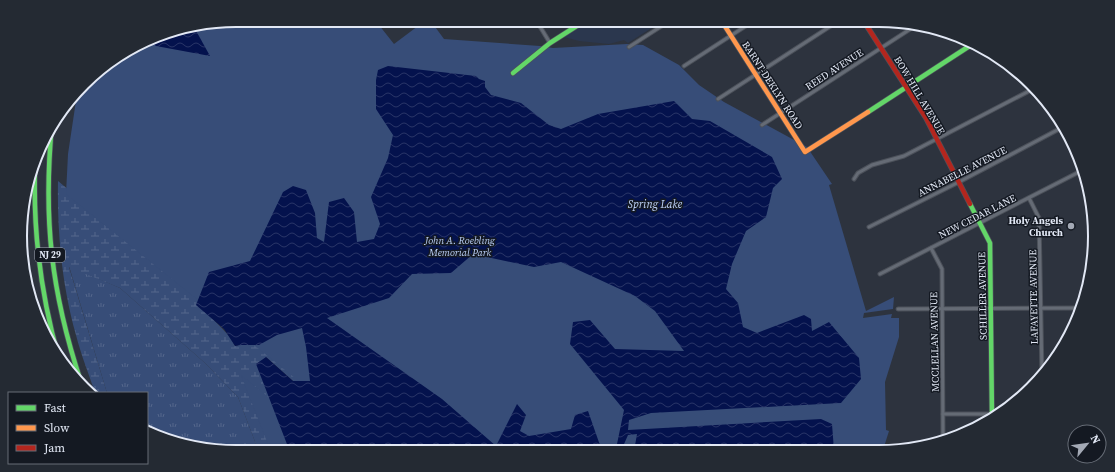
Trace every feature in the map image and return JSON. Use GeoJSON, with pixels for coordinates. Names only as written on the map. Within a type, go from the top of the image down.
{"type":"FeatureCollection","features":[{"type":"Feature","properties":{"kind":"main road"},"geometry":{"type":"LineString","coordinates":[[513,73],[550,43],[575,27]]}},
{"type":"Feature","properties":{"kind":"main road","name":"BARNT-DEKLYN ROAD"},"geometry":{"type":"LineString","coordinates":[[725,27],[805,152],[906,87]]}},
{"type":"Feature","properties":{"kind":"main road","name":"BOW HILL AVENUE"},"geometry":{"type":"LineString","coordinates":[[868,27],[926,118],[959,182]]}},
{"type":"Feature","properties":{"kind":"main road"},"geometry":{"type":"LineString","coordinates":[[906,87],[968,47]]}},
{"type":"Feature","properties":{"kind":"main road","name":"NJ 29"},"geometry":{"type":"LineString","coordinates":[[50,141],[47,195],[50,250],[61,318],[77,371]]}},
{"type":"Feature","properties":{"kind":"main road","name":"NJ 29"},"geometry":{"type":"LineString","coordinates":[[35,179],[35,221],[39,270],[52,334]]}},
{"type":"Feature","properties":{"kind":"main road","name":"SCHILLER AVENUE"},"geometry":{"type":"LineString","coordinates":[[959,182],[990,243],[992,308],[992,412]]}},
{"type":"Feature","properties":{"kind":"street"},"geometry":{"type":"LineString","coordinates":[[540,27],[550,43]]}},
{"type":"Feature","properties":{"kind":"street"},"geometry":{"type":"LineString","coordinates":[[629,47],[660,27]]}},
{"type":"Feature","properties":{"kind":"street"},"geometry":{"type":"LineString","coordinates":[[684,66],[744,27]]}},
{"type":"Feature","properties":{"kind":"street"},"geometry":{"type":"LineString","coordinates":[[718,99],[829,27]]}},
{"type":"Feature","properties":{"kind":"street","name":"REED AVENUE"},"geometry":{"type":"LineString","coordinates":[[762,125],[910,30]]}},
{"type":"Feature","properties":{"kind":"street"},"geometry":{"type":"LineString","coordinates":[[854,179],[858,173],[872,165],[904,156],[1030,91]]}},
{"type":"Feature","properties":{"kind":"street","name":"ANNABELLE AVENUE"},"geometry":{"type":"LineString","coordinates":[[869,227],[959,182],[1058,129]]}},
{"type":"Feature","properties":{"kind":"street","name":"NEW CEDAR LANE"},"geometry":{"type":"LineString","coordinates":[[880,274],[1078,173]]}},
{"type":"Feature","properties":{"kind":"street","name":"LAFAYETTE AVENUE"},"geometry":{"type":"LineString","coordinates":[[1029,198],[1039,218],[1042,367]]}},
{"type":"Feature","properties":{"kind":"street","name":"MCCLELLAN AVENUE"},"geometry":{"type":"LineString","coordinates":[[931,248],[942,269],[943,435]]}},
{"type":"Feature","properties":{"kind":"street"},"geometry":{"type":"LineString","coordinates":[[898,310],[1075,308]]}},
{"type":"Feature","properties":{"kind":"street"},"geometry":{"type":"LineString","coordinates":[[943,414],[986,416]]}},
{"type":"Feature","properties":{"kind":"shaded area"},"geometry":{"type":"Polygon","coordinates":[[[579,27],[653,27],[628,43],[624,40],[609,44],[579,41],[564,37],[579,27]]]}},
{"type":"Feature","properties":{"kind":"green space","name":"John A. Roebling Memorial Park"},"geometry":{"type":"Polygon","coordinates":[[[222,27],[381,27],[394,44],[417,27],[435,27],[444,39],[553,48],[627,44],[643,45],[679,65],[699,85],[724,102],[807,147],[832,184],[829,185],[866,311],[894,297],[893,309],[864,313],[863,318],[892,314],[891,318],[899,318],[899,337],[885,382],[886,430],[889,431],[885,445],[378,445],[66,194],[68,154],[76,102],[88,88],[109,70],[131,55],[169,38],[195,31],[222,27]]]}},
{"type":"Feature","properties":{"kind":"green space"},"geometry":{"type":"Polygon","coordinates":[[[58,181],[199,298],[213,319],[231,338],[235,346],[302,328],[310,381],[293,381],[266,357],[288,445],[256,445],[238,397],[205,363],[120,288],[69,267],[107,392],[97,392],[94,389],[71,316],[61,259],[58,220],[58,181]]]}},
{"type":"Feature","properties":{"kind":"green space"},"geometry":{"type":"Polygon","coordinates":[[[69,266],[120,288],[205,363],[238,397],[256,445],[222,445],[195,441],[169,434],[148,425],[148,392],[107,392],[69,266]]]}},
{"type":"Feature","properties":{"kind":"green space"},"geometry":{"type":"Polygon","coordinates":[[[241,375],[327,445],[268,445],[241,375]]]}},
{"type":"Feature","properties":{"kind":"water"},"geometry":{"type":"Polygon","coordinates":[[[196,31],[210,56],[156,46],[154,44],[169,38],[196,31]]]}},
{"type":"Feature","properties":{"kind":"water","name":"Spring Lake"},"geometry":{"type":"Polygon","coordinates":[[[388,66],[476,76],[485,81],[485,87],[491,95],[521,103],[549,125],[561,129],[598,114],[674,101],[692,119],[710,121],[772,157],[782,179],[773,188],[766,217],[746,231],[732,264],[726,289],[738,303],[743,327],[757,333],[804,315],[811,319],[812,331],[829,322],[859,358],[861,379],[841,403],[651,413],[629,420],[628,430],[821,419],[832,424],[834,445],[635,445],[637,434],[628,435],[624,445],[616,445],[624,410],[570,344],[573,322],[590,320],[615,349],[684,351],[655,311],[635,296],[561,262],[534,267],[473,254],[451,273],[412,274],[389,298],[327,318],[442,399],[495,445],[287,445],[256,364],[266,357],[293,381],[310,381],[302,328],[277,335],[259,345],[235,346],[224,329],[196,305],[209,272],[250,261],[283,192],[293,186],[306,190],[315,213],[317,238],[324,242],[329,202],[344,198],[354,212],[357,242],[374,239],[380,224],[371,197],[388,158],[393,135],[376,109],[376,80],[378,70],[388,66]]]}},
{"type":"Feature","properties":{"kind":"water","name":"Spring Lake"},"geometry":{"type":"Polygon","coordinates":[[[517,404],[526,415],[520,431],[529,436],[571,429],[575,415],[588,411],[600,445],[496,445],[517,404]]]}},
{"type":"Feature","properties":{"kind":"traffic: fast"},"geometry":{"type":"LineString","coordinates":[[513,73],[550,43],[575,27]]}},
{"type":"Feature","properties":{"kind":"traffic: fast"},"geometry":{"type":"LineString","coordinates":[[868,112],[968,47]]}},
{"type":"Feature","properties":{"kind":"traffic: fast"},"geometry":{"type":"LineString","coordinates":[[51,141],[49,158],[49,223],[52,254],[56,286],[78,373]]}},
{"type":"Feature","properties":{"kind":"traffic: fast"},"geometry":{"type":"LineString","coordinates":[[35,179],[35,216],[37,240],[47,312],[54,337]]}},
{"type":"Feature","properties":{"kind":"traffic: fast"},"geometry":{"type":"LineString","coordinates":[[970,204],[990,243],[992,412]]}},
{"type":"Feature","properties":{"kind":"traffic: slow"},"geometry":{"type":"LineString","coordinates":[[725,27],[805,152],[868,112]]}},
{"type":"Feature","properties":{"kind":"traffic: jam"},"geometry":{"type":"LineString","coordinates":[[868,27],[926,118],[970,204]]}},
{"type":"Feature","properties":{"kind":"place","name":"Holy Angels Church"},"geometry":{"type":"Point","coordinates":[1071,226]}}]}
